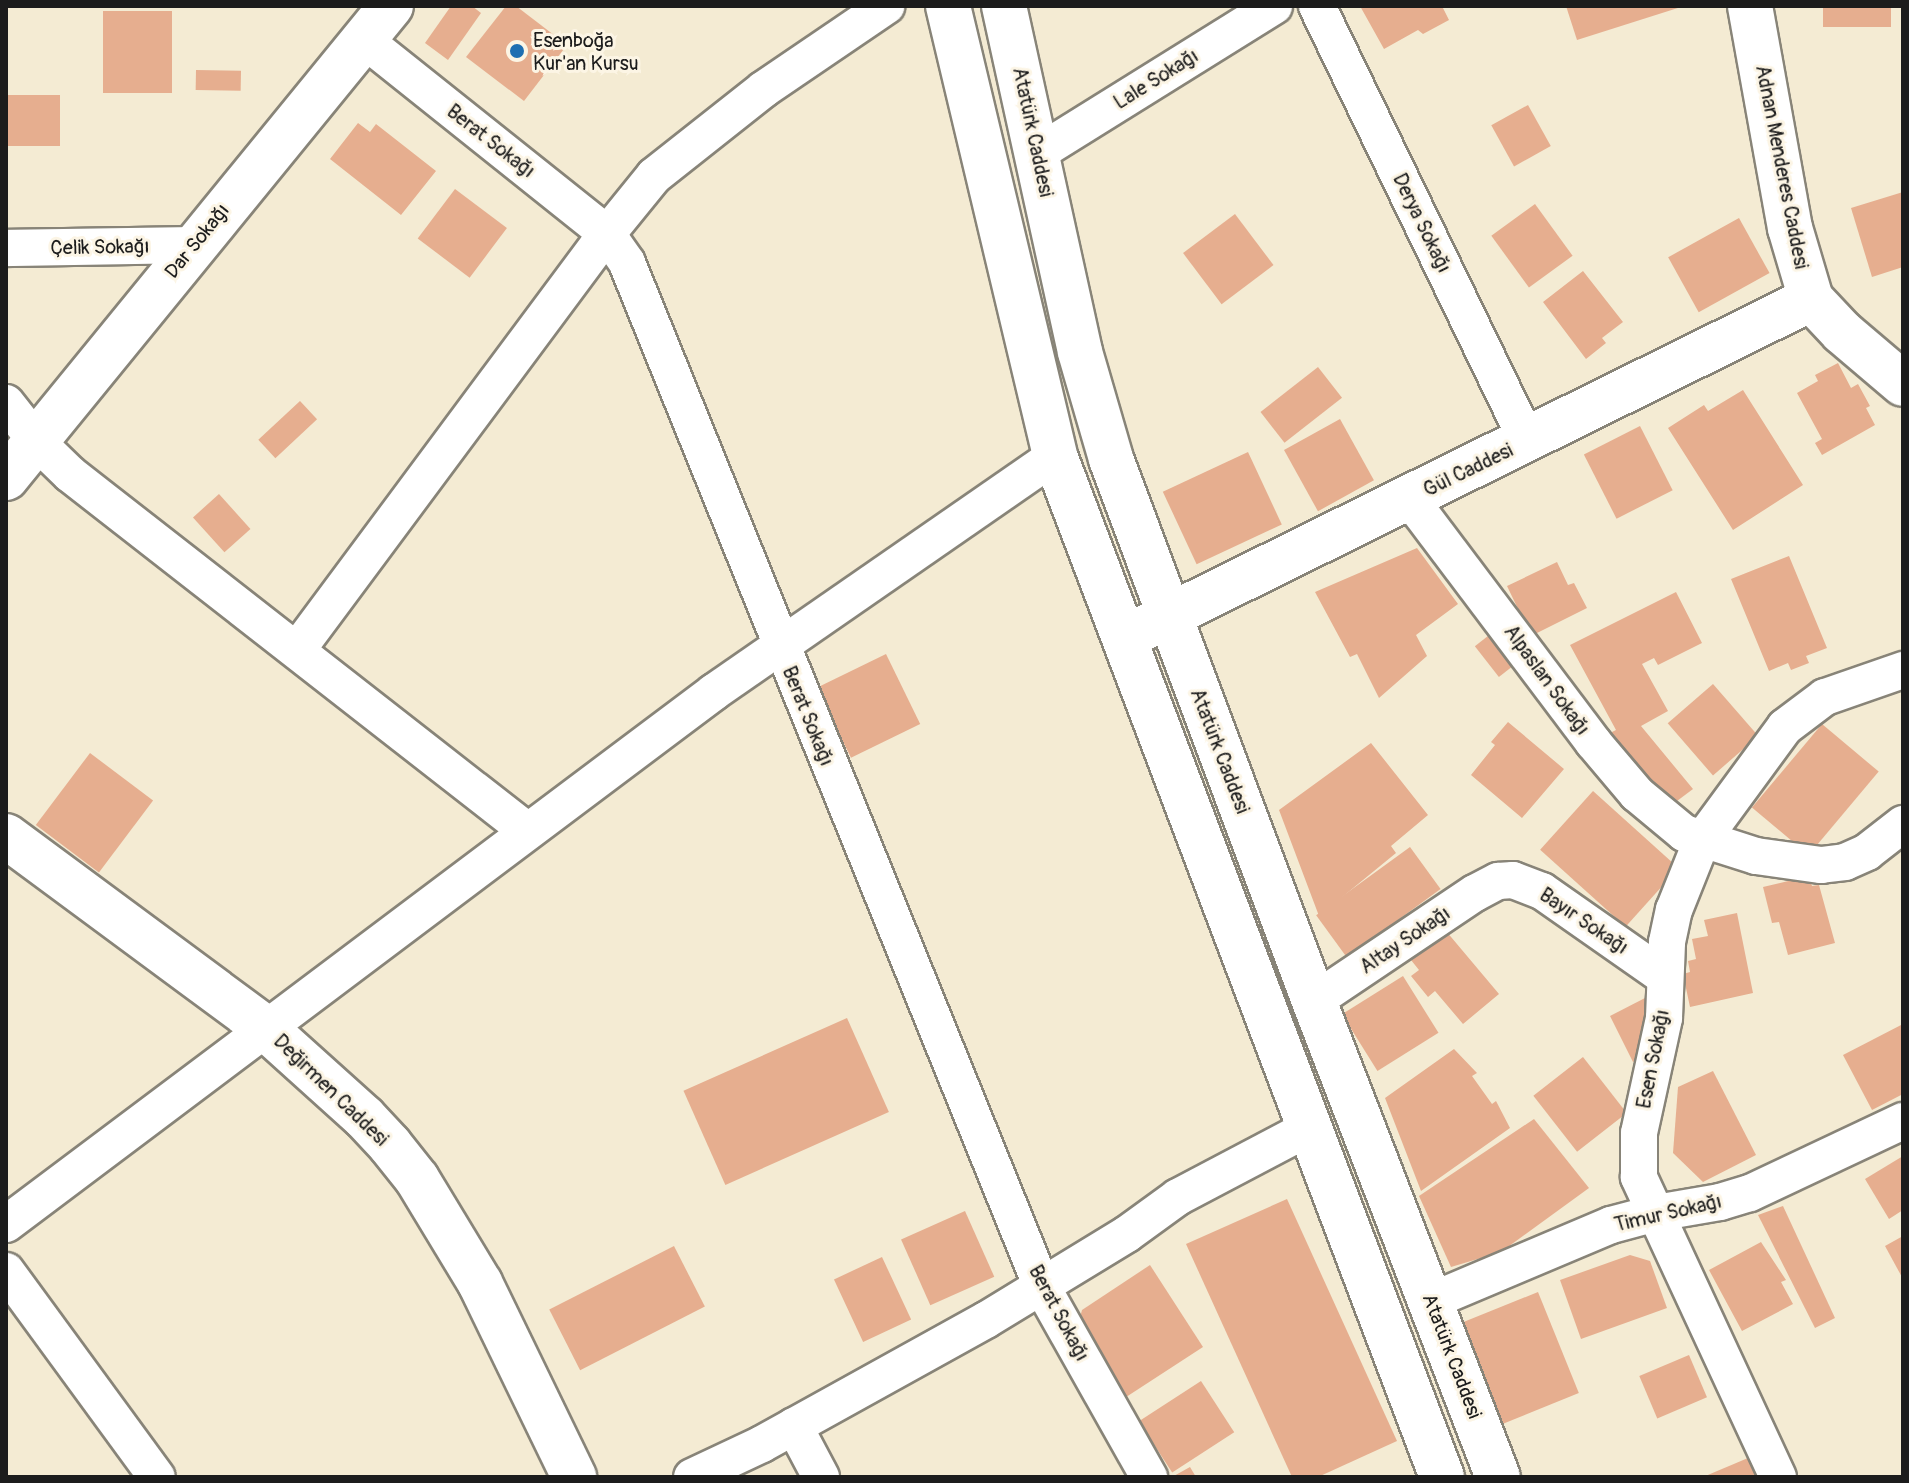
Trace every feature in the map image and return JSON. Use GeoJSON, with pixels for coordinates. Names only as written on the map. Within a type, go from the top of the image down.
{"type":"FeatureCollection","features":[{"type":"Feature","properties":{"kind":"street","name":"Dar Sokağı"},"geometry":{"type":"LineString","coordinates":[[6,478],[391,6]]}},
{"type":"Feature","properties":{"kind":"street"},"geometry":{"type":"LineString","coordinates":[[297,650],[607,234],[654,176],[764,89],[886,6]]}},
{"type":"Feature","properties":{"kind":"street"},"geometry":{"type":"LineString","coordinates":[[948,6],[1055,456],[1442,1477]]}},
{"type":"Feature","properties":{"kind":"street","name":"Atatürk Caddesi"},"geometry":{"type":"LineString","coordinates":[[1004,6],[1097,419],[1314,1001],[1498,1477]]}},
{"type":"Feature","properties":{"kind":"street","name":"Lale Sokağı"},"geometry":{"type":"LineString","coordinates":[[1038,153],[1274,6]]}},
{"type":"Feature","properties":{"kind":"street","name":"Derya Sokağı"},"geometry":{"type":"LineString","coordinates":[[1317,6],[1527,441]]}},
{"type":"Feature","properties":{"kind":"street","name":"Adnan Menderes Caddesi"},"geometry":{"type":"LineString","coordinates":[[1750,6],[1790,228],[1811,299],[1842,332],[1903,384]]}},
{"type":"Feature","properties":{"kind":"street","name":"Berat Sokağı"},"geometry":{"type":"LineString","coordinates":[[363,39],[607,234],[635,280],[781,648],[1042,1287],[1149,1477]]}},
{"type":"Feature","properties":{"kind":"street","name":"Çelik Sokağı"},"geometry":{"type":"LineString","coordinates":[[6,248],[193,245]]}},
{"type":"Feature","properties":{"kind":"street","name":"Gül Caddesi"},"geometry":{"type":"LineString","coordinates":[[1123,637],[1170,618],[1811,299]]}},
{"type":"Feature","properties":{"kind":"street"},"geometry":{"type":"LineString","coordinates":[[6,403],[36,441],[70,474],[526,830]]}},
{"type":"Feature","properties":{"kind":"street"},"geometry":{"type":"LineString","coordinates":[[6,1224],[526,830],[714,692],[1055,456]]}},
{"type":"Feature","properties":{"kind":"street","name":"Alpaslan Sokağı"},"geometry":{"type":"LineString","coordinates":[[1410,499],[1628,784],[1665,820],[1702,840],[1756,856],[1821,865],[1845,862],[1867,852],[1903,824]]}},
{"type":"Feature","properties":{"kind":"street","name":"Esen Sokağı"},"geometry":{"type":"LineString","coordinates":[[1778,1477],[1639,1177],[1637,1154],[1660,1044],[1667,942],[1674,910],[1702,840],[1785,727],[1825,697],[1903,670]]}},
{"type":"Feature","properties":{"kind":"street","name":"Değirmen Caddesi"},"geometry":{"type":"LineString","coordinates":[[6,836],[264,1027],[364,1117],[417,1179],[480,1283],[574,1477]]}},
{"type":"Feature","properties":{"kind":"street","name":"Altay Sokağı"},"geometry":{"type":"LineString","coordinates":[[1314,1001],[1498,881]]}},
{"type":"Feature","properties":{"kind":"street","name":"Bayır Sokağı"},"geometry":{"type":"LineString","coordinates":[[1498,881],[1524,882],[1542,891],[1665,977]]}},
{"type":"Feature","properties":{"kind":"street","name":"Timur Sokağı"},"geometry":{"type":"LineString","coordinates":[[1431,1301],[1611,1225],[1750,1193],[1903,1121]]}},
{"type":"Feature","properties":{"kind":"street"},"geometry":{"type":"LineString","coordinates":[[692,1477],[794,1426],[1042,1287],[1127,1234],[1178,1197],[1309,1128]]}},
{"type":"Feature","properties":{"kind":"street"},"geometry":{"type":"LineString","coordinates":[[6,1271],[157,1477]]}},
{"type":"Feature","properties":{"kind":"street"},"geometry":{"type":"LineString","coordinates":[[794,1426],[821,1477]]}},
{"type":"Feature","properties":{"kind":"building"},"geometry":{"type":"Polygon","coordinates":[[[451,6],[472,6],[481,13],[448,60],[425,43],[451,6]]]}},
{"type":"Feature","properties":{"kind":"building","name":"Esenboğa Kur'an Kursu"},"geometry":{"type":"Polygon","coordinates":[[[506,6],[516,6],[567,45],[524,101],[466,57],[506,6]]]}},
{"type":"Feature","properties":{"kind":"building"},"geometry":{"type":"Polygon","coordinates":[[[1360,6],[1442,6],[1449,20],[1423,34],[1418,30],[1384,49],[1360,6]]]}},
{"type":"Feature","properties":{"kind":"building"},"geometry":{"type":"Polygon","coordinates":[[[1566,6],[1681,6],[1681,7],[1577,40],[1566,6]]]}},
{"type":"Feature","properties":{"kind":"building"},"geometry":{"type":"Polygon","coordinates":[[[1823,6],[1891,6],[1891,27],[1823,27],[1823,6]]]}},
{"type":"Feature","properties":{"kind":"building"},"geometry":{"type":"Polygon","coordinates":[[[103,11],[172,11],[172,93],[103,93],[103,11]]]}},
{"type":"Feature","properties":{"kind":"building"},"geometry":{"type":"Polygon","coordinates":[[[196,70],[241,71],[241,91],[196,90],[196,70]]]}},
{"type":"Feature","properties":{"kind":"building"},"geometry":{"type":"Polygon","coordinates":[[[6,95],[60,95],[60,146],[6,146],[6,95]]]}},
{"type":"Feature","properties":{"kind":"building"},"geometry":{"type":"Polygon","coordinates":[[[1528,105],[1551,146],[1514,166],[1491,125],[1528,105]]]}},
{"type":"Feature","properties":{"kind":"building"},"geometry":{"type":"Polygon","coordinates":[[[358,123],[370,132],[376,124],[436,171],[401,215],[330,159],[358,123]]]}},
{"type":"Feature","properties":{"kind":"building"},"geometry":{"type":"Polygon","coordinates":[[[455,189],[507,228],[470,278],[418,239],[455,189]]]}},
{"type":"Feature","properties":{"kind":"building"},"geometry":{"type":"Polygon","coordinates":[[[1903,192],[1903,267],[1872,277],[1851,208],[1903,192]]]}},
{"type":"Feature","properties":{"kind":"building"},"geometry":{"type":"Polygon","coordinates":[[[1535,204],[1573,256],[1529,288],[1491,236],[1535,204]]]}},
{"type":"Feature","properties":{"kind":"building"},"geometry":{"type":"Polygon","coordinates":[[[1235,214],[1274,265],[1222,304],[1183,253],[1235,214]]]}},
{"type":"Feature","properties":{"kind":"building"},"geometry":{"type":"Polygon","coordinates":[[[1739,218],[1770,273],[1699,312],[1668,257],[1739,218]]]}},
{"type":"Feature","properties":{"kind":"building"},"geometry":{"type":"Polygon","coordinates":[[[1583,271],[1623,322],[1602,338],[1606,343],[1586,359],[1543,302],[1583,271]]]}},
{"type":"Feature","properties":{"kind":"building"},"geometry":{"type":"Polygon","coordinates":[[[1838,363],[1851,388],[1858,384],[1870,406],[1866,408],[1875,425],[1822,455],[1815,443],[1822,439],[1797,393],[1818,381],[1815,375],[1838,363]]]}},
{"type":"Feature","properties":{"kind":"building"},"geometry":{"type":"Polygon","coordinates":[[[1318,367],[1342,398],[1284,443],[1260,412],[1318,367]]]}},
{"type":"Feature","properties":{"kind":"building"},"geometry":{"type":"Polygon","coordinates":[[[1743,390],[1803,485],[1733,530],[1668,428],[1704,405],[1708,411],[1743,390]]]}},
{"type":"Feature","properties":{"kind":"building"},"geometry":{"type":"Polygon","coordinates":[[[300,401],[317,419],[275,458],[258,440],[300,401]]]}},
{"type":"Feature","properties":{"kind":"building"},"geometry":{"type":"Polygon","coordinates":[[[1340,419],[1374,480],[1318,511],[1284,450],[1340,419]]]}},
{"type":"Feature","properties":{"kind":"building"},"geometry":{"type":"Polygon","coordinates":[[[1640,426],[1673,490],[1617,519],[1584,455],[1640,426]]]}},
{"type":"Feature","properties":{"kind":"building"},"geometry":{"type":"Polygon","coordinates":[[[1248,452],[1282,525],[1197,564],[1163,492],[1248,452]]]}},
{"type":"Feature","properties":{"kind":"building"},"geometry":{"type":"Polygon","coordinates":[[[219,494],[250,529],[224,552],[193,517],[219,494]]]}},
{"type":"Feature","properties":{"kind":"building"},"geometry":{"type":"Polygon","coordinates":[[[1417,548],[1458,604],[1416,635],[1427,656],[1379,698],[1357,654],[1350,657],[1315,592],[1417,548]]]}},
{"type":"Feature","properties":{"kind":"building"},"geometry":{"type":"Polygon","coordinates":[[[1789,556],[1827,648],[1806,656],[1809,663],[1791,670],[1788,663],[1769,671],[1731,579],[1789,556]]]}},
{"type":"Feature","properties":{"kind":"building"},"geometry":{"type":"Polygon","coordinates":[[[1557,562],[1568,585],[1574,583],[1587,608],[1531,636],[1507,586],[1557,562]]]}},
{"type":"Feature","properties":{"kind":"building"},"geometry":{"type":"Polygon","coordinates":[[[1676,592],[1702,643],[1658,665],[1654,658],[1642,664],[1668,711],[1641,726],[1693,789],[1669,807],[1610,733],[1616,730],[1570,645],[1676,592]]]}},
{"type":"Feature","properties":{"kind":"building"},"geometry":{"type":"Polygon","coordinates":[[[1493,632],[1517,663],[1499,677],[1475,646],[1493,632]]]}},
{"type":"Feature","properties":{"kind":"building"},"geometry":{"type":"Polygon","coordinates":[[[886,654],[920,724],[851,758],[817,688],[886,654]]]}},
{"type":"Feature","properties":{"kind":"building"},"geometry":{"type":"Polygon","coordinates":[[[1713,684],[1758,736],[1713,775],[1668,723],[1713,684]]]}},
{"type":"Feature","properties":{"kind":"building"},"geometry":{"type":"Polygon","coordinates":[[[1508,722],[1564,769],[1522,818],[1471,775],[1495,745],[1491,742],[1508,722]]]}},
{"type":"Feature","properties":{"kind":"building"},"geometry":{"type":"Polygon","coordinates":[[[1822,724],[1879,772],[1809,855],[1752,807],[1822,724]]]}},
{"type":"Feature","properties":{"kind":"building"},"geometry":{"type":"Polygon","coordinates":[[[1371,743],[1428,815],[1391,846],[1396,853],[1319,916],[1279,810],[1371,743]]]}},
{"type":"Feature","properties":{"kind":"building"},"geometry":{"type":"Polygon","coordinates":[[[90,753],[153,801],[99,872],[36,825],[90,753]]]}},
{"type":"Feature","properties":{"kind":"building"},"geometry":{"type":"Polygon","coordinates":[[[1593,791],[1678,868],[1626,927],[1540,850],[1593,791]]]}},
{"type":"Feature","properties":{"kind":"building"},"geometry":{"type":"Polygon","coordinates":[[[1410,847],[1441,889],[1347,957],[1316,915],[1410,847]]]}},
{"type":"Feature","properties":{"kind":"building"},"geometry":{"type":"Polygon","coordinates":[[[1809,876],[1812,886],[1819,885],[1835,943],[1788,955],[1779,922],[1772,923],[1763,887],[1809,876]]]}},
{"type":"Feature","properties":{"kind":"building"},"geometry":{"type":"Polygon","coordinates":[[[1737,913],[1753,993],[1690,1007],[1683,974],[1690,972],[1688,961],[1696,959],[1692,939],[1708,936],[1704,920],[1737,913]]]}},
{"type":"Feature","properties":{"kind":"building"},"geometry":{"type":"Polygon","coordinates":[[[1446,931],[1499,994],[1463,1024],[1435,991],[1428,997],[1411,976],[1419,970],[1411,960],[1446,931]]]}},
{"type":"Feature","properties":{"kind":"building"},"geometry":{"type":"Polygon","coordinates":[[[1403,976],[1439,1033],[1377,1071],[1342,1014],[1403,976]]]}},
{"type":"Feature","properties":{"kind":"building"},"geometry":{"type":"Polygon","coordinates":[[[1645,998],[1647,1055],[1633,1062],[1610,1016],[1645,998]]]}},
{"type":"Feature","properties":{"kind":"building"},"geometry":{"type":"Polygon","coordinates":[[[847,1018],[889,1112],[725,1185],[683,1091],[847,1018]]]}},
{"type":"Feature","properties":{"kind":"building"},"geometry":{"type":"Polygon","coordinates":[[[1903,1024],[1903,1094],[1872,1110],[1843,1055],[1903,1024]]]}},
{"type":"Feature","properties":{"kind":"building"},"geometry":{"type":"Polygon","coordinates":[[[1454,1049],[1477,1073],[1472,1076],[1492,1104],[1496,1101],[1510,1128],[1421,1191],[1385,1098],[1454,1049]]]}},
{"type":"Feature","properties":{"kind":"building"},"geometry":{"type":"Polygon","coordinates":[[[1583,1057],[1627,1113],[1577,1152],[1533,1096],[1583,1057]]]}},
{"type":"Feature","properties":{"kind":"building"},"geometry":{"type":"Polygon","coordinates":[[[1713,1071],[1756,1155],[1703,1182],[1673,1153],[1678,1087],[1713,1071]]]}},
{"type":"Feature","properties":{"kind":"building"},"geometry":{"type":"Polygon","coordinates":[[[1534,1119],[1589,1188],[1501,1252],[1451,1267],[1419,1196],[1534,1119]]]}},
{"type":"Feature","properties":{"kind":"building"},"geometry":{"type":"Polygon","coordinates":[[[1903,1156],[1903,1210],[1889,1219],[1865,1179],[1903,1156]]]}},
{"type":"Feature","properties":{"kind":"building"},"geometry":{"type":"Polygon","coordinates":[[[1287,1199],[1397,1441],[1318,1477],[1292,1477],[1186,1244],[1287,1199]]]}},
{"type":"Feature","properties":{"kind":"building"},"geometry":{"type":"Polygon","coordinates":[[[1783,1206],[1835,1318],[1815,1328],[1758,1215],[1783,1206]]]}},
{"type":"Feature","properties":{"kind":"building"},"geometry":{"type":"Polygon","coordinates":[[[965,1211],[994,1277],[930,1305],[901,1239],[965,1211]]]}},
{"type":"Feature","properties":{"kind":"building"},"geometry":{"type":"Polygon","coordinates":[[[1903,1236],[1903,1279],[1885,1246],[1903,1236]]]}},
{"type":"Feature","properties":{"kind":"building"},"geometry":{"type":"Polygon","coordinates":[[[1761,1242],[1786,1280],[1781,1282],[1793,1304],[1742,1331],[1709,1270],[1761,1242]]]}},
{"type":"Feature","properties":{"kind":"building"},"geometry":{"type":"Polygon","coordinates":[[[674,1246],[705,1307],[580,1370],[549,1310],[674,1246]]]}},
{"type":"Feature","properties":{"kind":"building"},"geometry":{"type":"Polygon","coordinates":[[[1630,1255],[1650,1261],[1667,1308],[1581,1339],[1560,1280],[1630,1255]]]}},
{"type":"Feature","properties":{"kind":"building"},"geometry":{"type":"Polygon","coordinates":[[[882,1257],[911,1320],[863,1342],[834,1279],[882,1257]]]}},
{"type":"Feature","properties":{"kind":"building"},"geometry":{"type":"Polygon","coordinates":[[[1150,1265],[1203,1347],[1120,1401],[1076,1333],[1082,1310],[1150,1265]]]}},
{"type":"Feature","properties":{"kind":"building"},"geometry":{"type":"Polygon","coordinates":[[[1538,1292],[1579,1393],[1502,1424],[1461,1323],[1538,1292]]]}},
{"type":"Feature","properties":{"kind":"building"},"geometry":{"type":"Polygon","coordinates":[[[1689,1355],[1707,1397],[1657,1418],[1639,1376],[1689,1355]]]}},
{"type":"Feature","properties":{"kind":"building"},"geometry":{"type":"Polygon","coordinates":[[[1201,1381],[1234,1432],[1172,1472],[1139,1421],[1201,1381]]]}},
{"type":"Feature","properties":{"kind":"building"},"geometry":{"type":"Polygon","coordinates":[[[1748,1458],[1756,1477],[1703,1477],[1748,1458]]]}},
{"type":"Feature","properties":{"kind":"building"},"geometry":{"type":"Polygon","coordinates":[[[1190,1467],[1196,1477],[1172,1477],[1190,1467]]]}},
{"type":"Feature","properties":{"kind":"place","name":"Esenboğa Kur'an Kursu"},"geometry":{"type":"Point","coordinates":[517,51]}}]}
